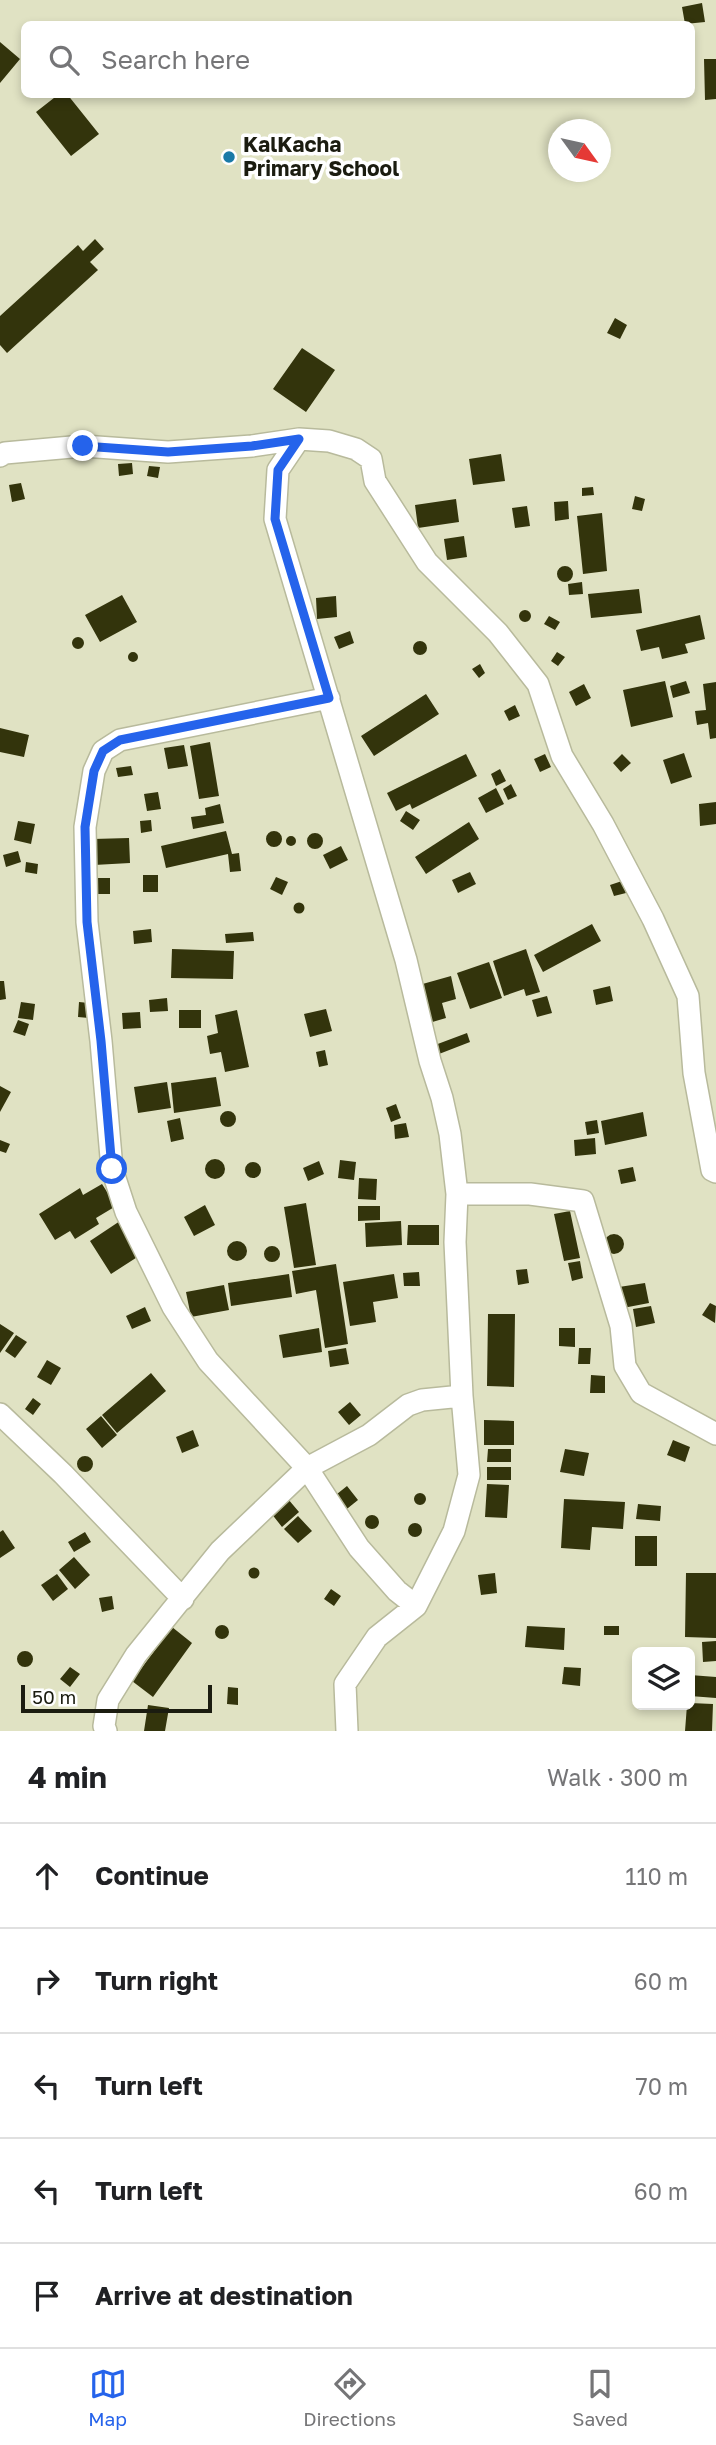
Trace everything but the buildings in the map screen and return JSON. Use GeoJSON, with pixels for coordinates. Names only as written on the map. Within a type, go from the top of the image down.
{"type":"FeatureCollection","features":[{"type":"Feature","properties":{"kind":"street"},"geometry":{"type":"LineString","coordinates":[[299,439],[278,470],[275,519],[406,960],[450,1134],[457,1194],[455,1242],[462,1396],[469,1475],[454,1531],[416,1606],[377,1637],[345,1684],[347,1731]]}},
{"type":"Feature","properties":{"kind":"street"},"geometry":{"type":"LineString","coordinates":[[0,456],[5,453],[83,446],[168,452],[252,446],[299,439],[329,441],[356,449],[371,459],[375,481],[427,562],[498,633],[538,684],[562,756],[653,919],[688,996],[694,1073],[712,1170],[716,1172]]}},
{"type":"Feature","properties":{"kind":"street"},"geometry":{"type":"LineString","coordinates":[[329,698],[120,740],[103,751],[94,771],[85,827],[87,922],[112,1169],[126,1212],[173,1307],[208,1361],[307,1468],[359,1548],[397,1591],[416,1606]]}},
{"type":"Feature","properties":{"kind":"street"},"geometry":{"type":"LineString","coordinates":[[457,1194],[530,1194],[583,1201],[621,1326],[625,1366],[641,1393],[716,1434]]}},
{"type":"Feature","properties":{"kind":"street"},"geometry":{"type":"LineString","coordinates":[[106,1731],[104,1726],[108,1700],[136,1655],[220,1551],[307,1468],[369,1435],[408,1405],[422,1400],[462,1396]]}},
{"type":"Feature","properties":{"kind":"street"},"geometry":{"type":"LineString","coordinates":[[0,1414],[63,1474],[183,1599]]}},
{"type":"Feature","properties":{"kind":"place","name":"KalKacha Primary School"},"geometry":{"type":"Point","coordinates":[229,157]}},
{"type":"Feature","properties":{"kind":"route"},"geometry":{"type":"LineString","coordinates":[[83,446],[168,452],[252,446],[299,439],[278,470],[275,519],[329,698],[120,740],[103,751],[94,771],[85,827],[87,922],[112,1169]]}}]}
